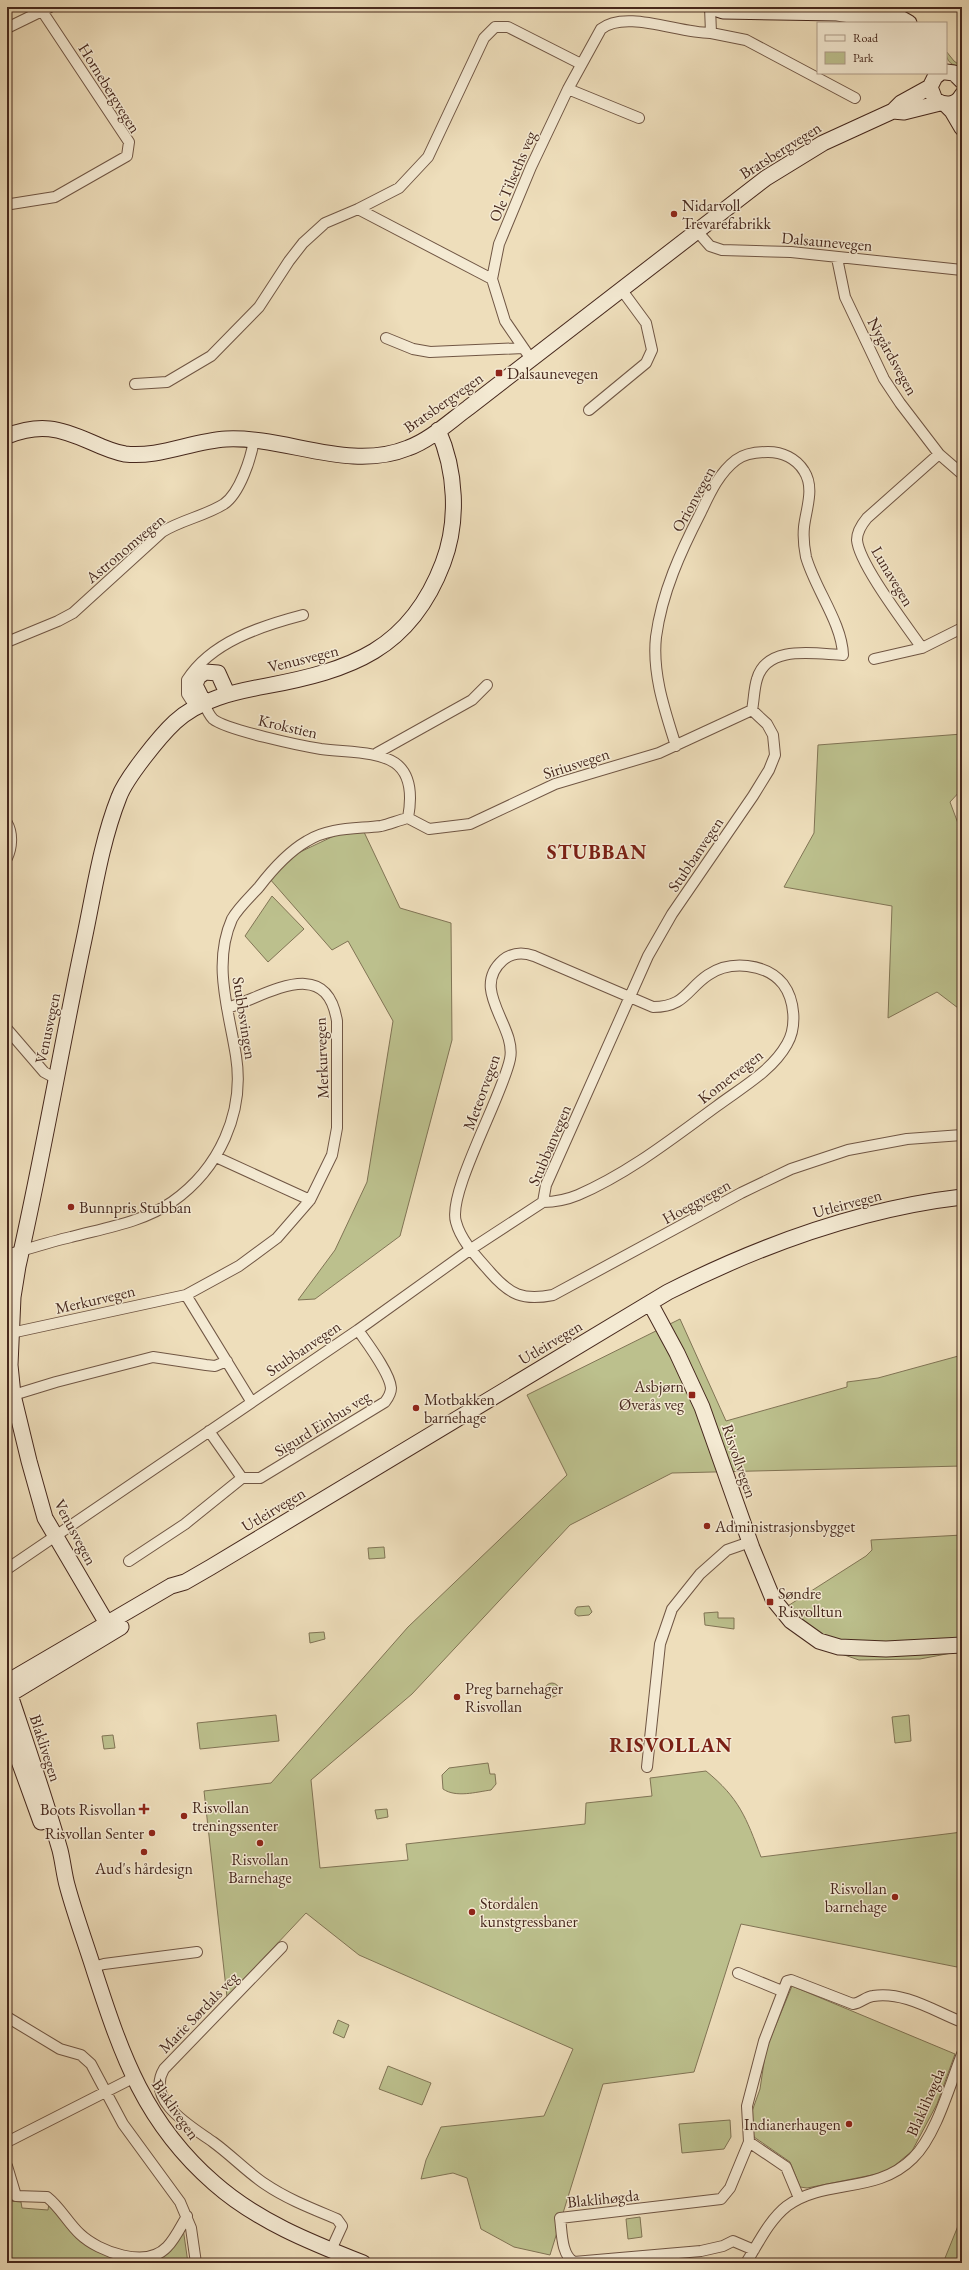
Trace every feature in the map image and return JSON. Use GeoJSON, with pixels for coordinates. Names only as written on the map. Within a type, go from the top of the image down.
{"type":"FeatureCollection","features":[{"type":"Feature","properties":{"kind":"main road"},"geometry":{"type":"LineString","coordinates":[[710,7],[724,11],[856,14],[883,22]]}},
{"type":"Feature","properties":{"kind":"main road"},"geometry":{"type":"LineString","coordinates":[[874,7],[888,11],[907,22]]}},
{"type":"Feature","properties":{"kind":"main road"},"geometry":{"type":"LineString","coordinates":[[945,75],[932,95],[952,112],[962,128]]}},
{"type":"Feature","properties":{"kind":"main road","name":"Bratsbergvegen"},"geometry":{"type":"LineString","coordinates":[[7,436],[29,429],[48,428],[69,433],[109,450],[132,454],[156,452],[226,439],[254,440],[322,452],[370,457],[408,449],[438,430],[527,354],[621,289],[742,195],[795,160],[857,126],[893,110],[901,103],[945,75]]}},
{"type":"Feature","properties":{"kind":"main road","name":"Bratsbergvegen"},"geometry":{"type":"LineString","coordinates":[[893,110],[904,112],[956,102],[962,94]]}},
{"type":"Feature","properties":{"kind":"main road","name":"Venusvegen"},"geometry":{"type":"LineString","coordinates":[[110,1627],[55,1536],[42,1509],[10,1396],[13,1297],[55,1078],[106,841],[120,795],[133,772],[176,721],[200,706],[227,693],[311,678],[342,668],[369,655],[410,622],[433,590],[448,551],[453,504],[450,462],[438,430]]}},
{"type":"Feature","properties":{"kind":"main road"},"geometry":{"type":"LineString","coordinates":[[200,706],[195,685],[198,677],[205,672],[218,674],[227,693]]}},
{"type":"Feature","properties":{"kind":"main road","name":"Utleirvegen"},"geometry":{"type":"LineString","coordinates":[[8,1692],[172,1586],[185,1582],[650,1303],[730,1262],[802,1234],[871,1214],[962,1197]]}},
{"type":"Feature","properties":{"kind":"main road","name":"Risvollvegen"},"geometry":{"type":"LineString","coordinates":[[650,1303],[677,1353],[702,1408],[750,1542],[773,1599],[791,1621],[819,1640],[839,1647],[886,1649],[962,1645]]}},
{"type":"Feature","properties":{"kind":"main road","name":"Blaklivegen"},"geometry":{"type":"LineString","coordinates":[[8,1692],[60,1852],[67,1886],[119,2046],[133,2078],[164,2130],[187,2158],[213,2183],[241,2204],[269,2222],[363,2263]]}},
{"type":"Feature","properties":{"kind":"main road","name":"Blaklivegen"},"geometry":{"type":"LineString","coordinates":[[7,1728],[53,1855],[67,1886]]}},
{"type":"Feature","properties":{"kind":"street"},"geometry":{"type":"LineString","coordinates":[[710,7],[711,33]]}},
{"type":"Feature","properties":{"kind":"street","name":"Hornebergvegen"},"geometry":{"type":"LineString","coordinates":[[7,28],[46,9],[129,142],[127,156],[55,197],[12,204]]}},
{"type":"Feature","properties":{"kind":"street","name":"Ole Tilseths veg"},"geometry":{"type":"LineString","coordinates":[[492,279],[500,244],[531,167],[581,64],[601,29],[607,24],[622,20],[697,34],[711,33],[746,40],[855,98]]}},
{"type":"Feature","properties":{"kind":"street"},"geometry":{"type":"LineString","coordinates":[[135,384],[167,382],[211,356],[259,307],[303,243],[324,223],[358,209],[399,188],[428,157],[484,38],[495,27],[508,28],[581,64]]}},
{"type":"Feature","properties":{"kind":"street"},"geometry":{"type":"LineString","coordinates":[[568,89],[639,118]]}},
{"type":"Feature","properties":{"kind":"street"},"geometry":{"type":"LineString","coordinates":[[358,209],[492,279],[505,321],[527,354]]}},
{"type":"Feature","properties":{"kind":"street","name":"Dalsaunevegen"},"geometry":{"type":"LineString","coordinates":[[696,230],[710,246],[718,249],[791,252],[837,258],[882,260],[962,270]]}},
{"type":"Feature","properties":{"kind":"street","name":"Nygårdsvegen"},"geometry":{"type":"LineString","coordinates":[[837,258],[845,297],[884,379],[900,403],[939,454],[962,474]]}},
{"type":"Feature","properties":{"kind":"street"},"geometry":{"type":"LineString","coordinates":[[589,410],[646,363],[652,350],[646,323],[621,289]]}},
{"type":"Feature","properties":{"kind":"street"},"geometry":{"type":"LineString","coordinates":[[386,338],[413,349],[430,352],[527,354]]}},
{"type":"Feature","properties":{"kind":"street","name":"Astronomvegen"},"geometry":{"type":"LineString","coordinates":[[7,642],[58,622],[73,613],[162,532],[178,522],[225,503],[235,491],[246,469],[254,440]]}},
{"type":"Feature","properties":{"kind":"street","name":"Orionvegen"},"geometry":{"type":"LineString","coordinates":[[676,746],[657,675],[656,638],[664,598],[681,552],[716,482],[737,458],[749,454],[776,452],[790,457],[805,472],[809,485],[809,500],[804,526],[803,543],[813,576],[842,642],[843,655],[789,653],[776,657],[766,665],[757,678],[752,710]]}},
{"type":"Feature","properties":{"kind":"street","name":"Lunavegen"},"geometry":{"type":"LineString","coordinates":[[922,648],[865,562],[857,539],[860,526],[867,518],[939,454]]}},
{"type":"Feature","properties":{"kind":"street","name":"Krokstien"},"geometry":{"type":"LineString","coordinates":[[303,615],[263,626],[211,652],[187,680],[187,694],[214,719],[260,735],[320,749],[377,753],[395,763],[407,777],[411,799],[408,818]]}},
{"type":"Feature","properties":{"kind":"street"},"geometry":{"type":"LineString","coordinates":[[874,659],[922,648],[962,628]]}},
{"type":"Feature","properties":{"kind":"street"},"geometry":{"type":"LineString","coordinates":[[377,753],[472,700],[487,685]]}},
{"type":"Feature","properties":{"kind":"street","name":"Siriusvegen"},"geometry":{"type":"LineString","coordinates":[[408,818],[429,829],[470,824],[555,784],[676,746],[752,710]]}},
{"type":"Feature","properties":{"kind":"street","name":"Stubbanvegen"},"geometry":{"type":"LineString","coordinates":[[7,1569],[251,1401],[358,1330],[470,1249],[543,1202],[546,1186],[629,997],[672,914],[753,796],[769,770],[775,755],[773,735],[767,724],[752,710]]}},
{"type":"Feature","properties":{"kind":"street","name":"Stubbsvingen"},"geometry":{"type":"LineString","coordinates":[[7,1255],[119,1224],[160,1209],[186,1192],[200,1178],[216,1157],[230,1128],[237,1093],[236,1057],[222,984],[224,949],[233,918],[269,874],[292,852],[308,840],[338,830],[383,826],[408,818]]}},
{"type":"Feature","properties":{"kind":"street"},"geometry":{"type":"LineString","coordinates":[[7,823],[10,833],[10,850],[7,858]]}},
{"type":"Feature","properties":{"kind":"street","name":"Meteorvegen"},"geometry":{"type":"LineString","coordinates":[[470,1249],[455,1221],[456,1201],[510,1061],[512,1051],[508,1032],[492,997],[492,979],[498,965],[514,954],[526,953],[629,997]]}},
{"type":"Feature","properties":{"kind":"street","name":"Kometvegen"},"geometry":{"type":"LineString","coordinates":[[543,1202],[556,1202],[577,1196],[612,1178],[653,1152],[765,1071],[788,1044],[793,1027],[793,1010],[790,997],[782,984],[758,968],[744,965],[725,967],[708,975],[688,995],[664,1007],[653,1007],[629,997]]}},
{"type":"Feature","properties":{"kind":"street","name":"Merkurvegen"},"geometry":{"type":"LineString","coordinates":[[11,1333],[186,1295],[255,1255],[277,1238],[310,1200],[328,1165],[336,1141],[336,1021],[332,1003],[324,992],[318,987],[300,983],[279,987],[227,1008]]}},
{"type":"Feature","properties":{"kind":"street"},"geometry":{"type":"LineString","coordinates":[[7,1029],[44,1072],[55,1078]]}},
{"type":"Feature","properties":{"kind":"street","name":"Hoeggvegen"},"geometry":{"type":"LineString","coordinates":[[470,1249],[508,1290],[531,1298],[553,1295],[741,1193],[791,1169],[826,1156],[907,1139],[962,1135]]}},
{"type":"Feature","properties":{"kind":"street"},"geometry":{"type":"LineString","coordinates":[[216,1157],[310,1200]]}},
{"type":"Feature","properties":{"kind":"street"},"geometry":{"type":"LineString","coordinates":[[186,1295],[251,1401]]}},
{"type":"Feature","properties":{"kind":"street","name":"Sigurd Einbus veg"},"geometry":{"type":"LineString","coordinates":[[242,1478],[260,1478],[385,1402],[390,1395],[391,1387],[388,1377],[358,1330]]}},
{"type":"Feature","properties":{"kind":"street"},"geometry":{"type":"LineString","coordinates":[[10,1396],[56,1382],[153,1357],[206,1366],[215,1366],[226,1361]]}},
{"type":"Feature","properties":{"kind":"street"},"geometry":{"type":"LineString","coordinates":[[129,1562],[185,1524],[242,1478],[208,1431]]}},
{"type":"Feature","properties":{"kind":"street"},"geometry":{"type":"LineString","coordinates":[[647,1767],[660,1644],[672,1609],[700,1574],[728,1550],[750,1542]]}},
{"type":"Feature","properties":{"kind":"street","name":"Marie Sørdals veg"},"geometry":{"type":"LineString","coordinates":[[282,1947],[164,2069],[160,2075],[159,2088],[173,2112],[181,2120],[214,2143],[266,2185],[289,2198],[337,2219],[342,2226],[331,2250]]}},
{"type":"Feature","properties":{"kind":"street"},"geometry":{"type":"LineString","coordinates":[[93,1967],[104,1964],[197,1952]]}},
{"type":"Feature","properties":{"kind":"street"},"geometry":{"type":"LineString","coordinates":[[738,1973],[782,1991],[787,1981],[791,1980],[853,2004],[860,2003],[872,1996],[891,1995],[908,1999],[962,2022]]}},
{"type":"Feature","properties":{"kind":"street","name":"Blaklihøgda"},"geometry":{"type":"LineString","coordinates":[[754,2250],[733,2241],[723,2246],[701,2251],[574,2262],[569,2259],[566,2254],[560,2218],[721,2199],[730,2188],[749,2142],[747,2106],[764,2041],[782,1991]]}},
{"type":"Feature","properties":{"kind":"street"},"geometry":{"type":"LineString","coordinates":[[7,2017],[60,2050],[81,2055],[91,2064],[104,2091],[127,2130],[180,2202],[188,2216],[194,2241],[196,2263]]}},
{"type":"Feature","properties":{"kind":"street","name":"Blaklihøgda"},"geometry":{"type":"LineString","coordinates":[[746,2263],[777,2215],[799,2198],[814,2193],[880,2180],[891,2175],[913,2158],[934,2125],[962,2054]]}},
{"type":"Feature","properties":{"kind":"street"},"geometry":{"type":"LineString","coordinates":[[7,2142],[104,2091],[133,2078]]}},
{"type":"Feature","properties":{"kind":"street"},"geometry":{"type":"LineString","coordinates":[[749,2142],[786,2166],[799,2198]]}},
{"type":"Feature","properties":{"kind":"street"},"geometry":{"type":"LineString","coordinates":[[7,2166],[16,2196],[47,2197],[86,2240],[126,2256],[144,2258],[159,2253],[167,2247],[188,2216]]}},
{"type":"Feature","properties":{"kind":"green space"},"geometry":{"type":"Polygon","coordinates":[[[947,52],[954,61],[962,67],[955,66],[948,61],[947,52]]]}},
{"type":"Feature","properties":{"kind":"green space"},"geometry":{"type":"Polygon","coordinates":[[[962,734],[962,789],[950,802],[962,834],[962,1011],[937,992],[888,1018],[892,906],[784,887],[814,833],[818,745],[962,734]]]}},
{"type":"Feature","properties":{"kind":"green space"},"geometry":{"type":"Polygon","coordinates":[[[364,832],[400,908],[451,923],[452,1040],[400,1236],[315,1299],[298,1300],[335,1250],[367,1182],[393,1021],[348,941],[332,950],[269,878],[298,853],[336,835],[364,832]]]}},
{"type":"Feature","properties":{"kind":"green space"},"geometry":{"type":"Polygon","coordinates":[[[272,896],[304,929],[268,962],[245,936],[272,896]]]}},
{"type":"Feature","properties":{"kind":"green space"},"geometry":{"type":"Polygon","coordinates":[[[680,1319],[726,1421],[847,1387],[847,1382],[878,1378],[962,1355],[962,1466],[672,1473],[570,1525],[412,1694],[311,1780],[320,1868],[408,1860],[406,1844],[585,1824],[586,1803],[652,1796],[650,1778],[706,1771],[726,1790],[740,1809],[751,1830],[761,1857],[962,1832],[962,1968],[741,1924],[694,2072],[603,2084],[550,2255],[514,2247],[481,2229],[467,2178],[453,2173],[421,2179],[426,2160],[441,2127],[544,2116],[573,2049],[359,1955],[306,1913],[227,1997],[204,1791],[271,1783],[408,1627],[567,1475],[527,1395],[680,1319]]]}},
{"type":"Feature","properties":{"kind":"green space"},"geometry":{"type":"Polygon","coordinates":[[[962,1535],[962,1651],[920,1659],[859,1660],[818,1646],[783,1609],[866,1556],[872,1550],[871,1540],[962,1535]]]}},
{"type":"Feature","properties":{"kind":"green space"},"geometry":{"type":"Polygon","coordinates":[[[384,1547],[385,1558],[369,1559],[368,1548],[384,1547]]]}},
{"type":"Feature","properties":{"kind":"green space"},"geometry":{"type":"Polygon","coordinates":[[[589,1606],[592,1612],[589,1615],[578,1616],[575,1614],[577,1607],[589,1606]]]}},
{"type":"Feature","properties":{"kind":"green space"},"geometry":{"type":"Polygon","coordinates":[[[718,1612],[718,1618],[734,1618],[734,1629],[705,1625],[704,1613],[718,1612]]]}},
{"type":"Feature","properties":{"kind":"green space"},"geometry":{"type":"Polygon","coordinates":[[[324,1632],[325,1639],[310,1643],[309,1633],[324,1632]]]}},
{"type":"Feature","properties":{"kind":"green space"},"geometry":{"type":"Polygon","coordinates":[[[552,1683],[557,1685],[559,1690],[557,1695],[552,1697],[547,1695],[545,1690],[547,1685],[552,1683]]]}},
{"type":"Feature","properties":{"kind":"green space"},"geometry":{"type":"Polygon","coordinates":[[[276,1715],[279,1741],[200,1749],[197,1723],[276,1715]]]}},
{"type":"Feature","properties":{"kind":"green space"},"geometry":{"type":"Polygon","coordinates":[[[909,1715],[911,1741],[895,1743],[892,1717],[909,1715]]]}},
{"type":"Feature","properties":{"kind":"green space"},"geometry":{"type":"Polygon","coordinates":[[[113,1735],[115,1748],[104,1749],[102,1736],[113,1735]]]}},
{"type":"Feature","properties":{"kind":"green space"},"geometry":{"type":"Polygon","coordinates":[[[488,1763],[490,1774],[495,1774],[496,1784],[491,1790],[460,1794],[448,1792],[443,1789],[442,1775],[449,1768],[488,1763]]]}},
{"type":"Feature","properties":{"kind":"green space"},"geometry":{"type":"Polygon","coordinates":[[[387,1809],[388,1817],[377,1819],[375,1810],[387,1809]]]}},
{"type":"Feature","properties":{"kind":"green space"},"geometry":{"type":"Polygon","coordinates":[[[792,1986],[955,2054],[937,2104],[912,2151],[887,2172],[807,2188],[800,2187],[790,2162],[754,2137],[750,2117],[760,2089],[766,2049],[792,1986]]]}},
{"type":"Feature","properties":{"kind":"green space"},"geometry":{"type":"Polygon","coordinates":[[[338,2020],[349,2025],[344,2038],[333,2033],[338,2020]]]}},
{"type":"Feature","properties":{"kind":"green space"},"geometry":{"type":"Polygon","coordinates":[[[388,2066],[431,2083],[422,2105],[379,2089],[388,2066]]]}},
{"type":"Feature","properties":{"kind":"green space"},"geometry":{"type":"Polygon","coordinates":[[[730,2120],[731,2137],[724,2149],[682,2153],[679,2124],[730,2120]]]}},
{"type":"Feature","properties":{"kind":"green space"},"geometry":{"type":"Polygon","coordinates":[[[10,2201],[21,2202],[22,2208],[48,2210],[49,2203],[73,2233],[148,2261],[183,2228],[188,2263],[7,2263],[7,2218],[11,2209],[10,2201]]]}},
{"type":"Feature","properties":{"kind":"green space"},"geometry":{"type":"Polygon","coordinates":[[[962,2216],[962,2263],[943,2263],[962,2216]]]}},
{"type":"Feature","properties":{"kind":"green space"},"geometry":{"type":"Polygon","coordinates":[[[640,2217],[642,2237],[628,2239],[626,2219],[640,2217]]]}},
{"type":"Feature","properties":{"kind":"waterway"},"geometry":{"type":"LineString","coordinates":[[7,2258],[18,2263]]}},
{"type":"Feature","properties":{"kind":"place","name":"Nidarvoll Trevarefabrikk"},"geometry":{"type":"Point","coordinates":[674,214]}},
{"type":"Feature","properties":{"kind":"place","name":"Dalsaunevegen"},"geometry":{"type":"Point","coordinates":[499,373]}},
{"type":"Feature","properties":{"kind":"place","name":"Bunnpris Stubban"},"geometry":{"type":"Point","coordinates":[71,1207]}},
{"type":"Feature","properties":{"kind":"place","name":"Asbjørn Øverås veg"},"geometry":{"type":"Point","coordinates":[692,1395]}},
{"type":"Feature","properties":{"kind":"place","name":"Motbakken barnehage"},"geometry":{"type":"Point","coordinates":[416,1408]}},
{"type":"Feature","properties":{"kind":"place","name":"Administrasjonsbygget"},"geometry":{"type":"Point","coordinates":[707,1526]}},
{"type":"Feature","properties":{"kind":"place","name":"Søndre Risvolltun"},"geometry":{"type":"Point","coordinates":[770,1602]}},
{"type":"Feature","properties":{"kind":"place","name":"Preg barnehager Risvollan"},"geometry":{"type":"Point","coordinates":[457,1697]}},
{"type":"Feature","properties":{"kind":"place","name":"Boots Risvollan"},"geometry":{"type":"Point","coordinates":[144,1809]}},
{"type":"Feature","properties":{"kind":"place","name":"Risvollan treningssenter"},"geometry":{"type":"Point","coordinates":[184,1816]}},
{"type":"Feature","properties":{"kind":"place","name":"Risvollan Senter"},"geometry":{"type":"Point","coordinates":[152,1833]}},
{"type":"Feature","properties":{"kind":"place","name":"Risvollan Barnehage"},"geometry":{"type":"Point","coordinates":[260,1843]}},
{"type":"Feature","properties":{"kind":"place","name":"Aud's hårdesign"},"geometry":{"type":"Point","coordinates":[144,1852]}},
{"type":"Feature","properties":{"kind":"place","name":"Risvollan barnehage"},"geometry":{"type":"Point","coordinates":[895,1897]}},
{"type":"Feature","properties":{"kind":"place","name":"Stordalen kunstgressbaner"},"geometry":{"type":"Point","coordinates":[472,1912]}},
{"type":"Feature","properties":{"kind":"place","name":"Indianerhaugen"},"geometry":{"type":"Point","coordinates":[849,2124]}},
{"type":"Feature","properties":{"kind":"district","name":"STUBBAN"},"geometry":{"type":"Point","coordinates":[597,852]}},
{"type":"Feature","properties":{"kind":"district","name":"RISVOLLAN"},"geometry":{"type":"Point","coordinates":[671,1745]}}]}
